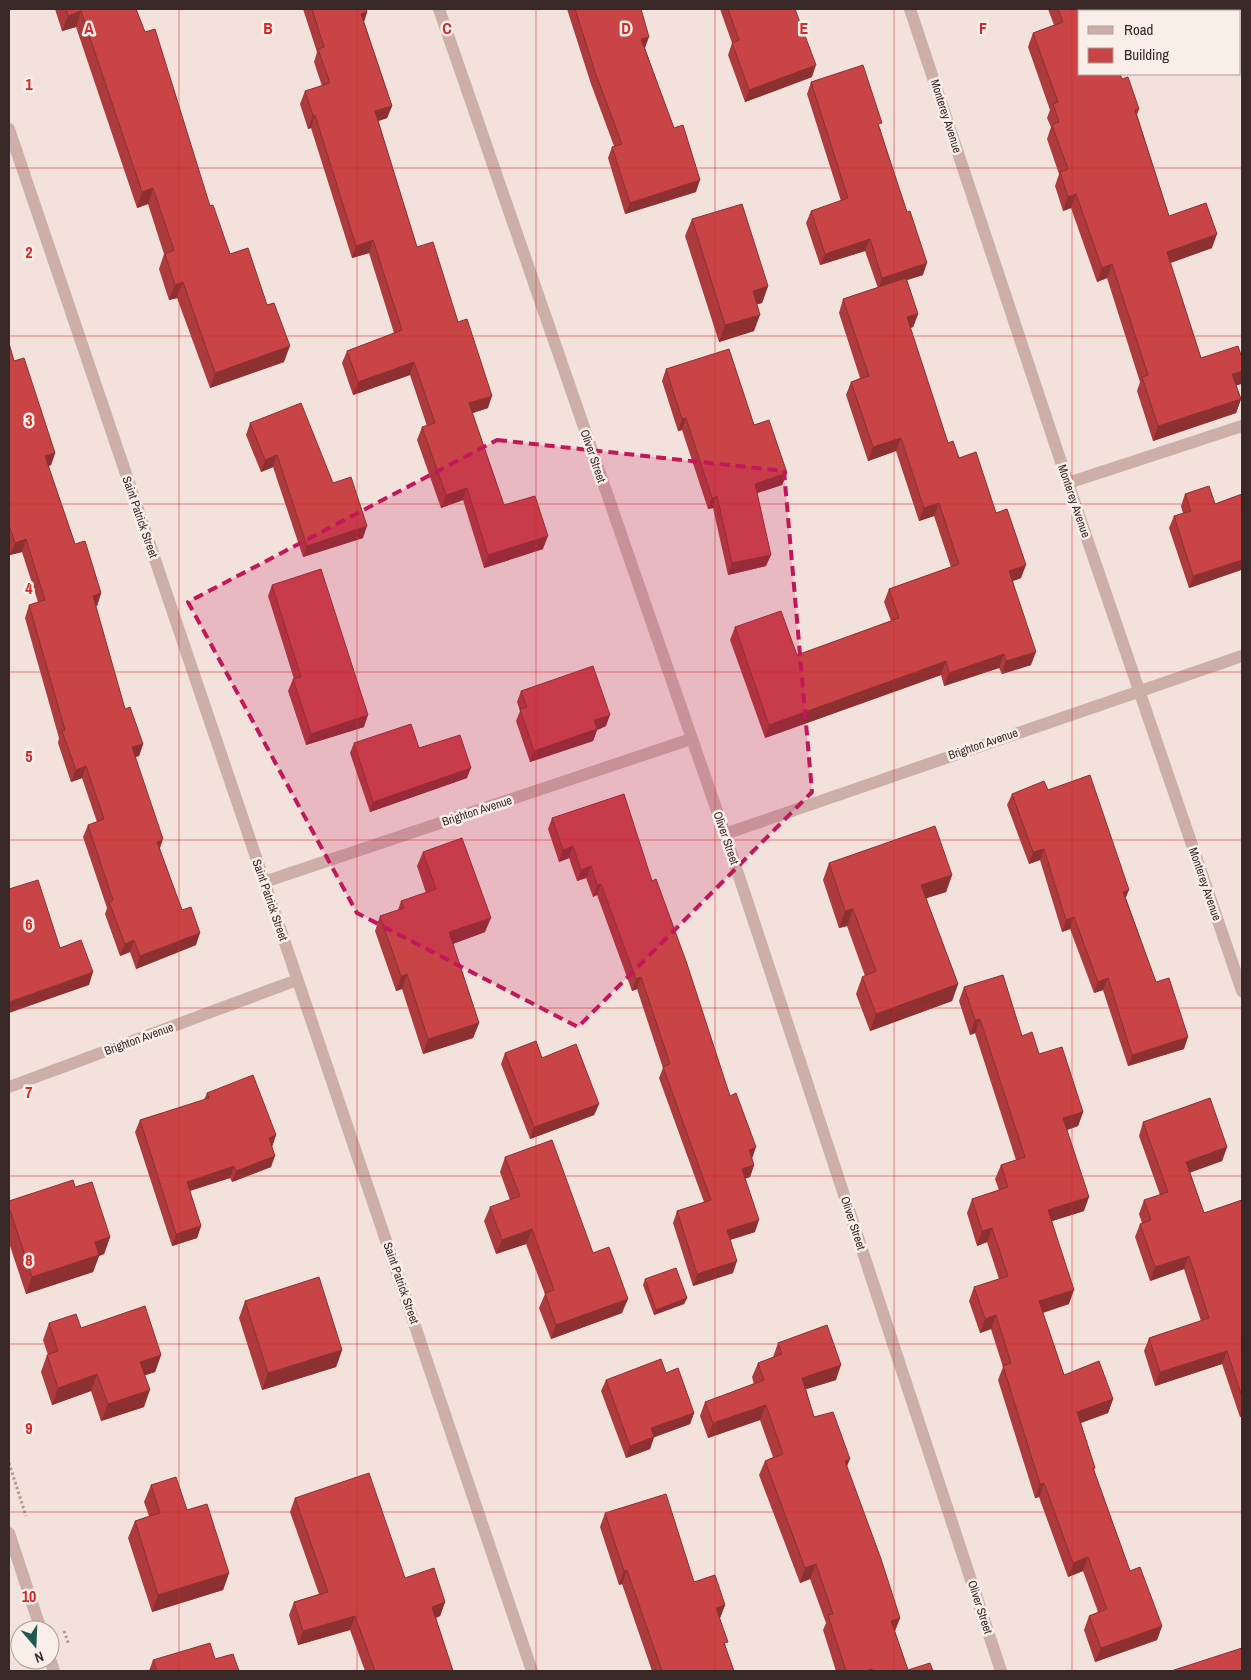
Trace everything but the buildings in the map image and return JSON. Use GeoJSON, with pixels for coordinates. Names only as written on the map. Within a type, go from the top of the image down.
{"type":"FeatureCollection","features":[{"type":"Feature","properties":{"kind":"street","name":"Oliver Street"},"geometry":{"type":"LineString","coordinates":[[439,9],[690,739],[725,834],[1001,1671]]}},
{"type":"Feature","properties":{"kind":"street","name":"Monterey Avenue"},"geometry":{"type":"LineString","coordinates":[[910,9],[1068,483],[1242,991]]}},
{"type":"Feature","properties":{"kind":"street","name":"Saint Patrick Street"},"geometry":{"type":"LineString","coordinates":[[9,129],[532,1671]]}},
{"type":"Feature","properties":{"kind":"street"},"geometry":{"type":"LineString","coordinates":[[1068,483],[1242,426]]}},
{"type":"Feature","properties":{"kind":"street","name":"Brighton Avenue"},"geometry":{"type":"LineString","coordinates":[[725,834],[1242,656]]}},
{"type":"Feature","properties":{"kind":"street","name":"Brighton Avenue"},"geometry":{"type":"LineString","coordinates":[[264,882],[690,739]]}},
{"type":"Feature","properties":{"kind":"street","name":"Brighton Avenue"},"geometry":{"type":"LineString","coordinates":[[9,1087],[297,980]]}},
{"type":"Feature","properties":{"kind":"street"},"geometry":{"type":"LineString","coordinates":[[9,1533],[38,1620]]}},
{"type":"Feature","properties":{"kind":"highlighted area"},"geometry":{"type":"Polygon","coordinates":[[[497,440],[784,471],[812,792],[578,1027],[357,913],[188,602],[497,440]]]}}]}
